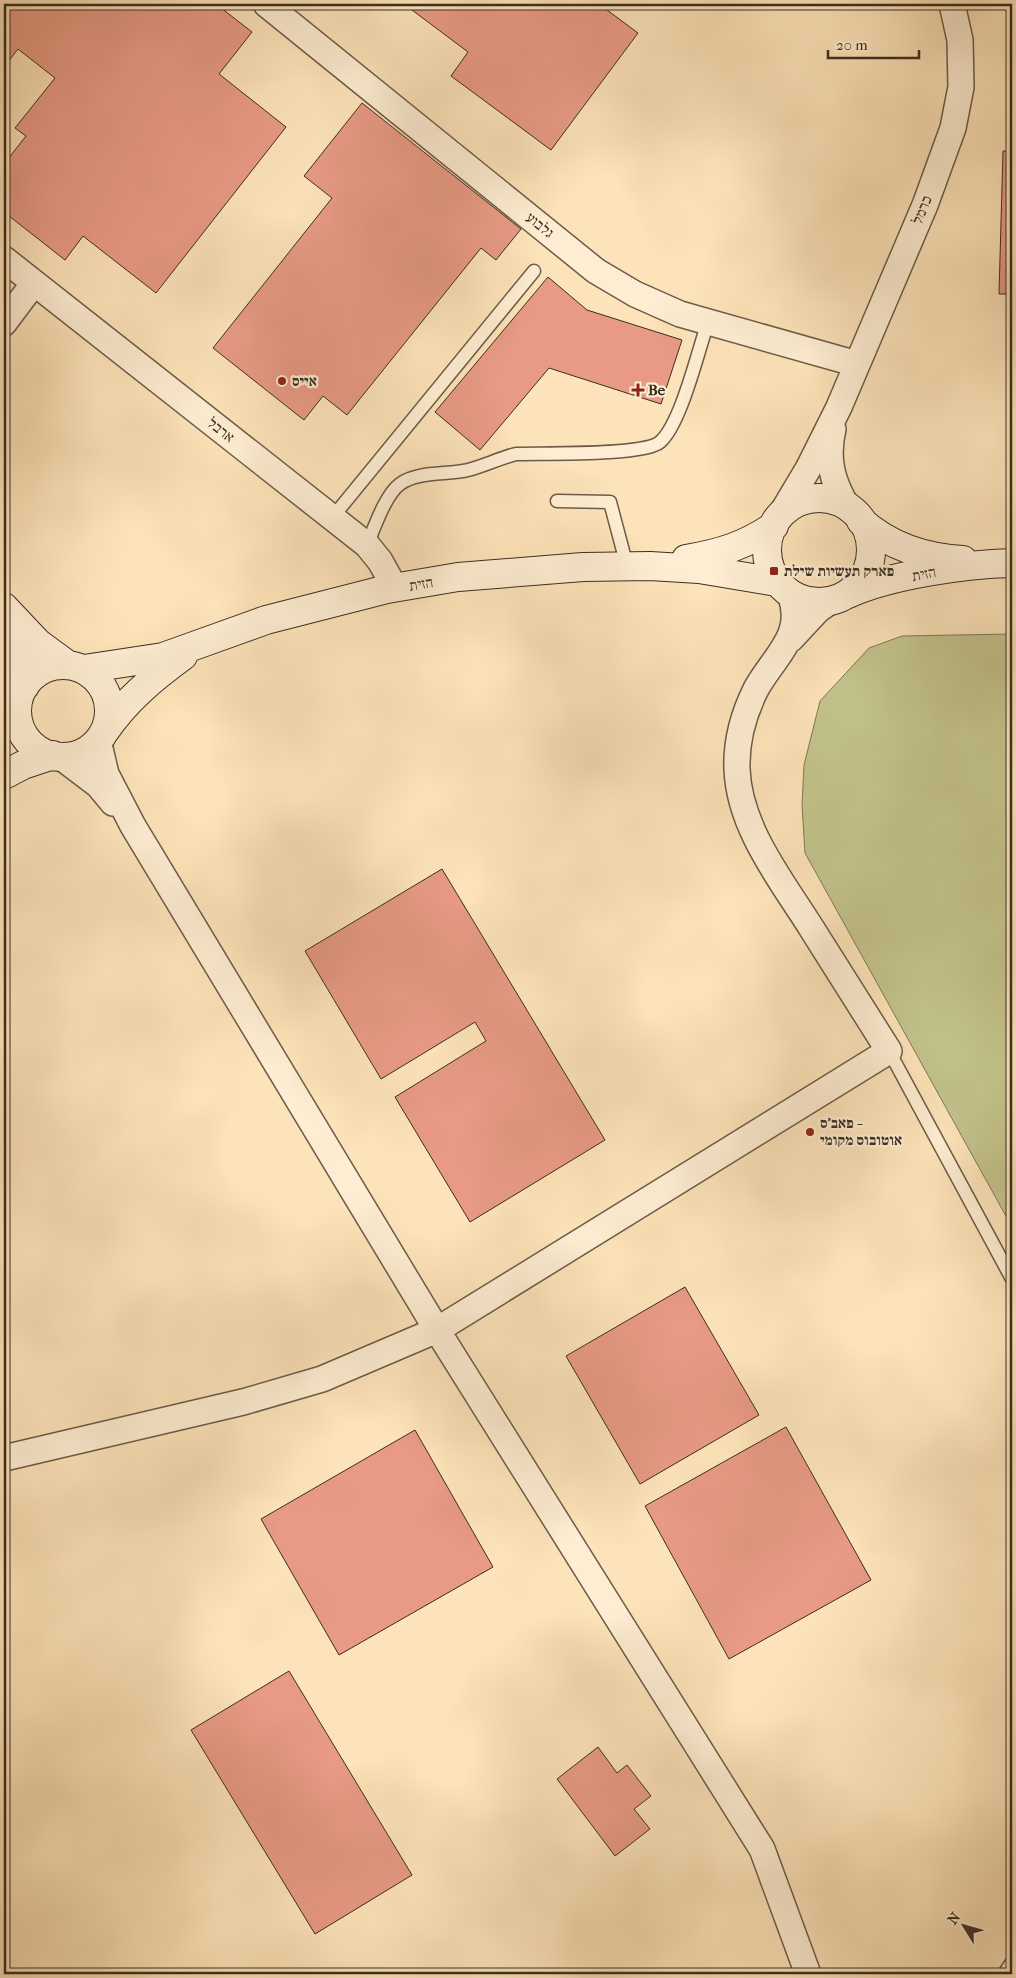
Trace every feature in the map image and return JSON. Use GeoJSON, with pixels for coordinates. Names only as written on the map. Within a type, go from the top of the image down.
{"type":"FeatureCollection","features":[{"type":"Feature","properties":{"kind":"street","name":"גלבוע"},"geometry":{"type":"LineString","coordinates":[[266,4],[596,271],[644,298],[708,322],[857,364]]}},
{"type":"Feature","properties":{"kind":"street","name":"כרמל"},"geometry":{"type":"LineString","coordinates":[[777,521],[808,469],[839,407],[925,205],[953,128],[961,87],[960,40],[952,4]]}},
{"type":"Feature","properties":{"kind":"street","name":"ארבל"},"geometry":{"type":"LineString","coordinates":[[4,259],[367,545],[380,561],[395,588]]}},
{"type":"Feature","properties":{"kind":"street"},"geometry":{"type":"LineString","coordinates":[[4,323],[34,283]]}},
{"type":"Feature","properties":{"kind":"street","name":"כרמל"},"geometry":{"type":"LineString","coordinates":[[839,407],[829,452],[838,490],[854,514]]}},
{"type":"Feature","properties":{"kind":"street"},"geometry":{"type":"LineString","coordinates":[[4,1458],[243,1402],[322,1379],[437,1330],[890,1051],[768,859],[741,800],[737,769],[740,736],[747,708],[758,687],[791,636],[796,620],[784,588],[769,566],[767,548],[777,521],[794,505],[811,499],[830,499],[854,514],[867,529],[871,546],[869,565],[861,581],[806,621],[782,650]]}},
{"type":"Feature","properties":{"kind":"street","name":"הזית"},"geometry":{"type":"LineString","coordinates":[[854,514],[881,536],[921,553],[952,560],[1007,563]]}},
{"type":"Feature","properties":{"kind":"street","name":"הזית"},"geometry":{"type":"LineString","coordinates":[[638,566],[722,553],[754,539],[777,521]]}},
{"type":"Feature","properties":{"kind":"street","name":"הזית"},"geometry":{"type":"LineString","coordinates":[[839,598],[878,583],[955,568],[1007,563]]}},
{"type":"Feature","properties":{"kind":"street","name":"הזית"},"geometry":{"type":"LineString","coordinates":[[76,667],[155,659],[266,620],[395,588],[458,577],[583,567],[638,566],[699,569],[784,588]]}},
{"type":"Feature","properties":{"kind":"street"},"geometry":{"type":"LineString","coordinates":[[784,588],[813,602],[839,598]]}},
{"type":"Feature","properties":{"kind":"street"},"geometry":{"type":"LineString","coordinates":[[4,609],[38,643],[96,678],[108,701],[109,717],[101,736],[94,745],[77,755],[39,758],[4,775]]}},
{"type":"Feature","properties":{"kind":"street"},"geometry":{"type":"LineString","coordinates":[[4,609],[17,640],[25,686]]}},
{"type":"Feature","properties":{"kind":"street","name":"הזית"},"geometry":{"type":"LineString","coordinates":[[101,736],[119,710],[137,693],[200,644]]}},
{"type":"Feature","properties":{"kind":"street"},"geometry":{"type":"LineString","coordinates":[[76,667],[52,666],[36,674],[25,686],[19,700],[18,716],[22,732],[32,744],[57,756],[98,785],[133,826]]}},
{"type":"Feature","properties":{"kind":"street"},"geometry":{"type":"LineString","coordinates":[[4,745],[18,716]]}},
{"type":"Feature","properties":{"kind":"street"},"geometry":{"type":"LineString","coordinates":[[101,736],[106,774],[133,826],[437,1330],[762,1849],[808,1974]]}},
{"type":"Feature","properties":{"kind":"lane"},"geometry":{"type":"LineString","coordinates":[[332,518],[534,271]]}},
{"type":"Feature","properties":{"kind":"lane"},"geometry":{"type":"LineString","coordinates":[[367,545],[388,499],[400,484],[418,477],[469,470],[498,458],[516,454],[638,450],[659,443],[674,423],[708,322]]}},
{"type":"Feature","properties":{"kind":"lane"},"geometry":{"type":"LineString","coordinates":[[557,501],[610,502],[638,566]]}},
{"type":"Feature","properties":{"kind":"lane"},"geometry":{"type":"LineString","coordinates":[[890,1051],[1012,1279]]}},
{"type":"Feature","properties":{"kind":"lane"},"geometry":{"type":"LineString","coordinates":[[1004,1974],[1012,1962]]}},
{"type":"Feature","properties":{"kind":"green space"},"geometry":{"type":"Polygon","coordinates":[[[1012,634],[1012,1227],[805,853],[802,805],[804,765],[820,701],[869,648],[902,636],[1012,634]]]}},
{"type":"Feature","properties":{"kind":"building"},"geometry":{"type":"Polygon","coordinates":[[[4,4],[216,4],[252,32],[219,74],[286,127],[156,293],[83,236],[65,260],[4,212],[4,164],[26,136],[15,128],[55,78],[18,49],[4,67],[4,4]]]}},
{"type":"Feature","properties":{"kind":"building"},"geometry":{"type":"Polygon","coordinates":[[[404,4],[599,4],[638,33],[551,150],[451,76],[468,52],[404,4]]]}},
{"type":"Feature","properties":{"kind":"building"},"geometry":{"type":"Polygon","coordinates":[[[362,103],[521,229],[496,260],[481,248],[347,415],[323,396],[304,420],[213,348],[332,198],[304,176],[362,103]]]}},
{"type":"Feature","properties":{"kind":"building"},"geometry":{"type":"Polygon","coordinates":[[[1003,151],[1012,151],[1012,294],[999,294],[1003,151]]]}},
{"type":"Feature","properties":{"kind":"building"},"geometry":{"type":"Polygon","coordinates":[[[548,277],[587,310],[682,340],[661,404],[549,368],[480,450],[435,412],[548,277]]]}},
{"type":"Feature","properties":{"kind":"building"},"geometry":{"type":"Polygon","coordinates":[[[442,869],[605,1140],[470,1222],[395,1097],[486,1041],[475,1022],[381,1079],[305,951],[442,869]]]}},
{"type":"Feature","properties":{"kind":"building"},"geometry":{"type":"Polygon","coordinates":[[[685,1287],[759,1415],[640,1484],[566,1356],[685,1287]]]}},
{"type":"Feature","properties":{"kind":"building"},"geometry":{"type":"Polygon","coordinates":[[[786,1427],[871,1580],[729,1659],[645,1506],[786,1427]]]}},
{"type":"Feature","properties":{"kind":"building"},"geometry":{"type":"Polygon","coordinates":[[[415,1430],[493,1567],[339,1655],[261,1519],[415,1430]]]}},
{"type":"Feature","properties":{"kind":"building"},"geometry":{"type":"Polygon","coordinates":[[[289,1671],[412,1875],[315,1934],[191,1730],[289,1671]]]}},
{"type":"Feature","properties":{"kind":"building"},"geometry":{"type":"Polygon","coordinates":[[[598,1747],[617,1773],[627,1765],[651,1796],[634,1809],[650,1829],[615,1856],[557,1779],[598,1747]]]}},
{"type":"Feature","properties":{"kind":"place","name":"אייס"},"geometry":{"type":"Point","coordinates":[282,381]}},
{"type":"Feature","properties":{"kind":"place","name":"Be"},"geometry":{"type":"Point","coordinates":[638,390]}},
{"type":"Feature","properties":{"kind":"place","name":"פארק תעשיות שילת"},"geometry":{"type":"Point","coordinates":[774,571]}},
{"type":"Feature","properties":{"kind":"place","name":"פאב'ס - אוטובוס מקומי"},"geometry":{"type":"Point","coordinates":[810,1132]}}]}
